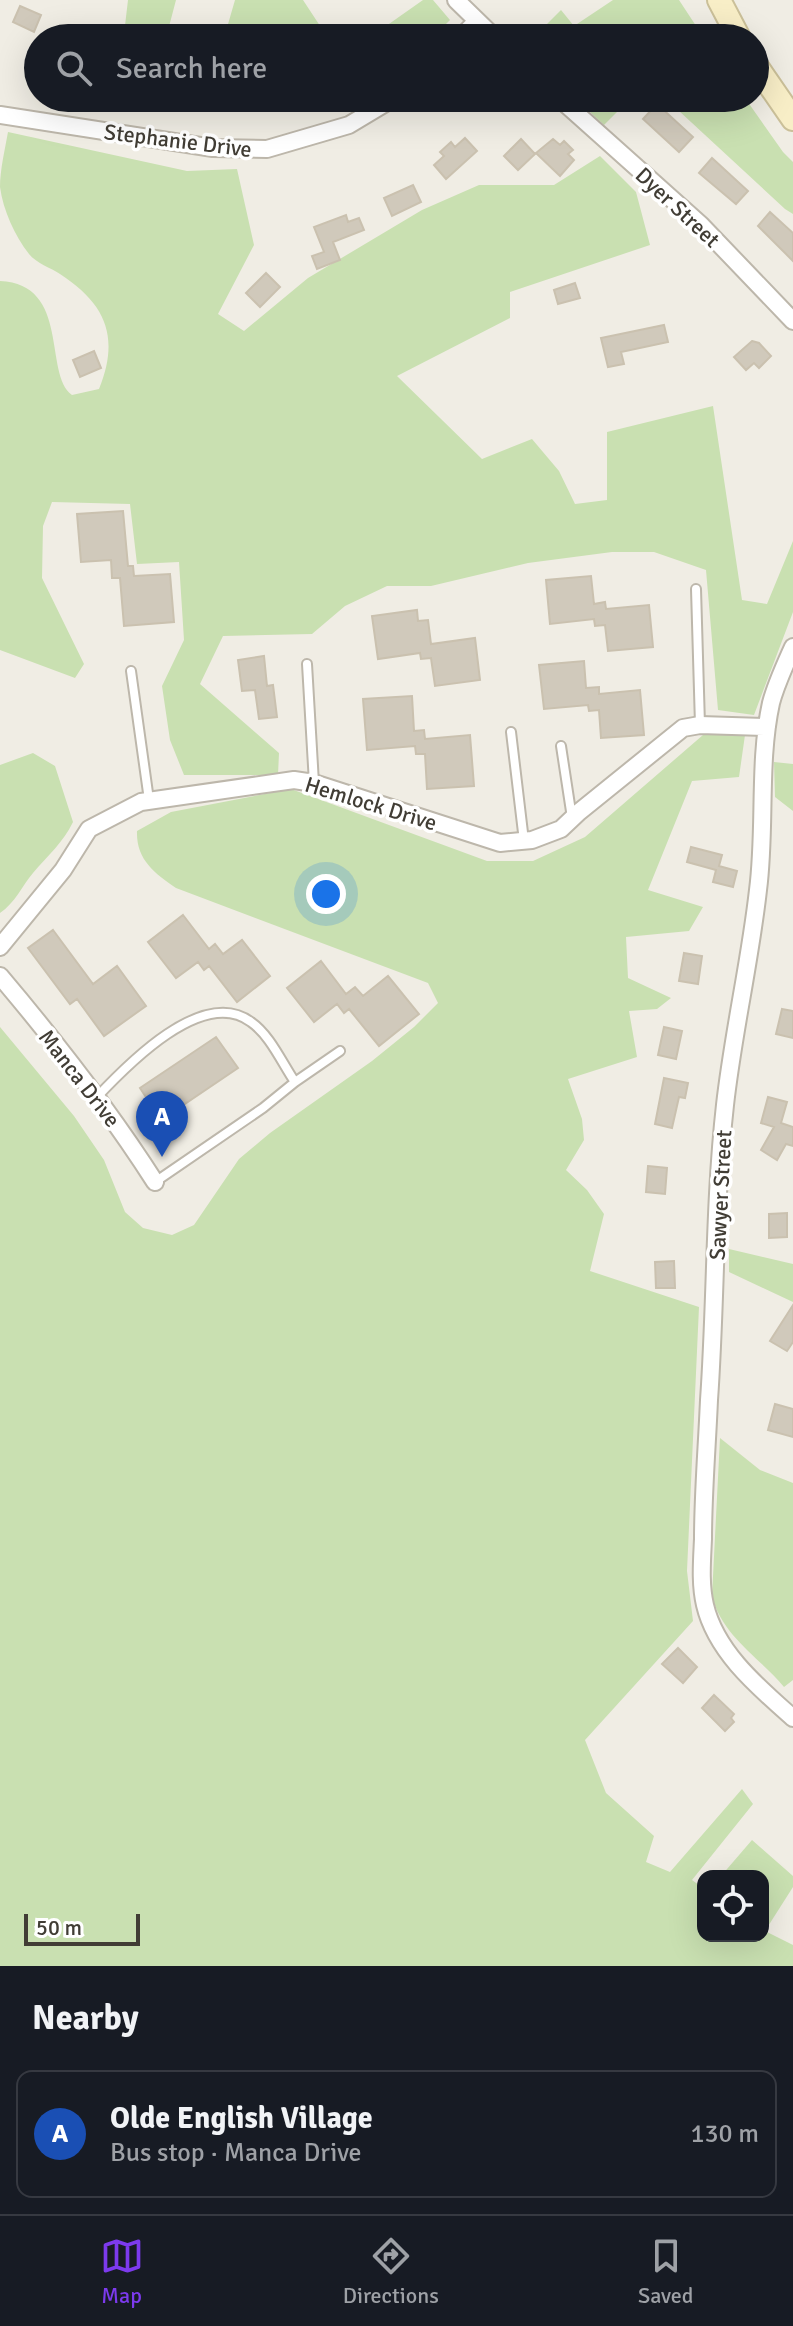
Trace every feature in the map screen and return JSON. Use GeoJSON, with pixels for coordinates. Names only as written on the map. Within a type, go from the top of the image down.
{"type":"FeatureCollection","features":[{"type":"Feature","properties":{"kind":"main road"},"geometry":{"type":"LineString","coordinates":[[719,0],[732,24]]}},
{"type":"Feature","properties":{"kind":"main road"},"geometry":{"type":"LineString","coordinates":[[769,84],[793,119]]}},
{"type":"Feature","properties":{"kind":"street"},"geometry":{"type":"LineString","coordinates":[[456,0],[480,24]]}},
{"type":"Feature","properties":{"kind":"street"},"geometry":{"type":"LineString","coordinates":[[474,24],[477,21]]}},
{"type":"Feature","properties":{"kind":"street","name":"Stephanie Drive"},"geometry":{"type":"LineString","coordinates":[[0,115],[213,148],[267,149],[324,135],[371,112]]}},
{"type":"Feature","properties":{"kind":"street","name":"Dyer Street"},"geometry":{"type":"LineString","coordinates":[[575,112],[701,225],[793,321]]}},
{"type":"Feature","properties":{"kind":"street","name":"Sawyer Street"},"geometry":{"type":"LineString","coordinates":[[793,647],[772,702],[767,727],[763,852],[725,1102],[717,1191],[715,1313],[703,1501],[702,1589],[714,1630],[728,1653],[793,1718]]}},
{"type":"Feature","properties":{"kind":"street","name":"Hemlock Drive"},"geometry":{"type":"LineString","coordinates":[[0,947],[50,888],[89,829],[141,802],[294,780],[314,783],[500,843],[524,841],[561,829],[683,728],[700,725],[767,727]]}},
{"type":"Feature","properties":{"kind":"street","name":"Manca Drive"},"geometry":{"type":"LineString","coordinates":[[0,976],[96,1098],[155,1182]]}},
{"type":"Feature","properties":{"kind":"lane"},"geometry":{"type":"LineString","coordinates":[[696,589],[700,725]]}},
{"type":"Feature","properties":{"kind":"lane"},"geometry":{"type":"LineString","coordinates":[[307,664],[314,783]]}},
{"type":"Feature","properties":{"kind":"lane"},"geometry":{"type":"LineString","coordinates":[[131,671],[149,800]]}},
{"type":"Feature","properties":{"kind":"lane"},"geometry":{"type":"LineString","coordinates":[[511,732],[524,841]]}},
{"type":"Feature","properties":{"kind":"lane"},"geometry":{"type":"LineString","coordinates":[[561,746],[572,818]]}},
{"type":"Feature","properties":{"kind":"lane"},"geometry":{"type":"LineString","coordinates":[[96,1098],[121,1071],[177,1028],[194,1018],[221,1013],[239,1015],[254,1023],[295,1082]]}},
{"type":"Feature","properties":{"kind":"lane"},"geometry":{"type":"LineString","coordinates":[[155,1182],[340,1051]]}},
{"type":"Feature","properties":{"kind":"green space"},"geometry":{"type":"Polygon","coordinates":[[[128,0],[176,0],[170,24],[125,24],[128,0]]]}},
{"type":"Feature","properties":{"kind":"green space"},"geometry":{"type":"Polygon","coordinates":[[[235,0],[303,0],[319,24],[228,24],[235,0]]]}},
{"type":"Feature","properties":{"kind":"green space"},"geometry":{"type":"Polygon","coordinates":[[[423,0],[433,0],[450,20],[446,24],[389,24],[423,0]]]}},
{"type":"Feature","properties":{"kind":"green space"},"geometry":{"type":"Polygon","coordinates":[[[613,0],[679,0],[695,24],[577,24],[613,0]]]}},
{"type":"Feature","properties":{"kind":"green space"},"geometry":{"type":"Polygon","coordinates":[[[561,10],[572,24],[547,24],[561,10]]]}},
{"type":"Feature","properties":{"kind":"green space"},"geometry":{"type":"Polygon","coordinates":[[[590,112],[617,112],[604,125],[590,112]]]}},
{"type":"Feature","properties":{"kind":"green space"},"geometry":{"type":"Polygon","coordinates":[[[680,112],[755,112],[793,162],[793,214],[680,112]]]}},
{"type":"Feature","properties":{"kind":"green space"},"geometry":{"type":"Polygon","coordinates":[[[8,132],[187,171],[237,169],[254,245],[218,314],[244,331],[308,278],[422,210],[479,185],[554,185],[600,156],[636,192],[650,245],[510,292],[510,318],[397,376],[482,459],[532,439],[559,471],[575,504],[607,500],[607,432],[713,406],[742,600],[767,604],[793,541],[793,612],[754,715],[718,710],[706,570],[654,552],[612,552],[528,563],[431,586],[387,586],[345,606],[312,634],[223,636],[200,684],[279,753],[278,775],[184,775],[170,740],[162,686],[184,640],[179,562],[137,564],[130,504],[52,502],[43,526],[42,578],[84,664],[75,678],[0,650],[0,281],[22,286],[37,297],[52,331],[63,384],[72,395],[99,389],[108,353],[105,323],[98,310],[76,285],[32,257],[10,222],[0,187],[8,132]]]}},
{"type":"Feature","properties":{"kind":"green space"},"geometry":{"type":"Polygon","coordinates":[[[703,735],[745,735],[739,777],[692,781],[648,890],[703,907],[689,931],[626,937],[628,978],[671,998],[657,1009],[629,1011],[637,1057],[568,1079],[582,1119],[584,1140],[566,1170],[587,1190],[604,1214],[590,1271],[699,1307],[687,1571],[693,1621],[585,1740],[606,1793],[654,1836],[646,1862],[670,1872],[742,1789],[753,1804],[692,1880],[697,1884],[697,1942],[769,1942],[769,1933],[793,1945],[793,1966],[0,1966],[0,1027],[74,1116],[104,1160],[125,1212],[143,1228],[172,1235],[194,1225],[239,1159],[270,1133],[372,1061],[438,1003],[428,983],[176,888],[160,877],[143,857],[137,831],[171,812],[291,789],[487,861],[533,861],[585,837],[703,735]]]}},
{"type":"Feature","properties":{"kind":"green space"},"geometry":{"type":"Polygon","coordinates":[[[33,753],[55,766],[73,822],[60,843],[0,913],[0,765],[33,753]]]}},
{"type":"Feature","properties":{"kind":"green space"},"geometry":{"type":"Polygon","coordinates":[[[774,762],[793,764],[793,811],[775,797],[774,762]]]}},
{"type":"Feature","properties":{"kind":"green space"},"geometry":{"type":"Polygon","coordinates":[[[729,1249],[793,1264],[793,1302],[729,1272],[729,1249]]]}},
{"type":"Feature","properties":{"kind":"green space"},"geometry":{"type":"Polygon","coordinates":[[[720,1438],[760,1470],[793,1483],[793,1680],[784,1687],[724,1623],[712,1596],[720,1438]]]}},
{"type":"Feature","properties":{"kind":"green space"},"geometry":{"type":"Polygon","coordinates":[[[752,1840],[793,1876],[793,1887],[769,1925],[769,1870],[726,1870],[752,1840]]]}},
{"type":"Feature","properties":{"kind":"building"},"geometry":{"type":"Polygon","coordinates":[[[20,6],[41,15],[37,24],[24,24],[24,27],[13,22],[20,6]]]}},
{"type":"Feature","properties":{"kind":"building"},"geometry":{"type":"Polygon","coordinates":[[[650,112],[666,112],[693,137],[679,152],[643,119],[650,112]]]}},
{"type":"Feature","properties":{"kind":"building"},"geometry":{"type":"Polygon","coordinates":[[[465,138],[477,151],[446,179],[434,165],[444,156],[440,152],[451,142],[455,147],[465,138]]]}},
{"type":"Feature","properties":{"kind":"building"},"geometry":{"type":"Polygon","coordinates":[[[521,139],[535,154],[518,170],[504,156],[521,139]]]}},
{"type":"Feature","properties":{"kind":"building"},"geometry":{"type":"Polygon","coordinates":[[[553,139],[560,145],[564,141],[573,150],[568,154],[574,160],[560,176],[536,153],[553,139]]]}},
{"type":"Feature","properties":{"kind":"building"},"geometry":{"type":"Polygon","coordinates":[[[712,158],[748,191],[736,204],[699,173],[712,158]]]}},
{"type":"Feature","properties":{"kind":"building"},"geometry":{"type":"Polygon","coordinates":[[[413,185],[421,202],[392,216],[384,198],[413,185]]]}},
{"type":"Feature","properties":{"kind":"building"},"geometry":{"type":"Polygon","coordinates":[[[770,212],[793,233],[793,261],[758,226],[770,212]]]}},
{"type":"Feature","properties":{"kind":"building"},"geometry":{"type":"Polygon","coordinates":[[[346,215],[348,222],[359,218],[364,230],[333,242],[340,260],[317,269],[312,256],[324,252],[314,227],[346,215]]]}},
{"type":"Feature","properties":{"kind":"building"},"geometry":{"type":"Polygon","coordinates":[[[266,273],[280,287],[260,307],[246,293],[266,273]]]}},
{"type":"Feature","properties":{"kind":"building"},"geometry":{"type":"Polygon","coordinates":[[[575,283],[580,298],[558,304],[554,290],[575,283]]]}},
{"type":"Feature","properties":{"kind":"building"},"geometry":{"type":"Polygon","coordinates":[[[664,325],[668,342],[621,352],[624,364],[608,367],[601,338],[664,325]]]}},
{"type":"Feature","properties":{"kind":"building"},"geometry":{"type":"Polygon","coordinates":[[[752,341],[759,343],[771,356],[759,368],[754,363],[746,370],[734,357],[752,341]]]}},
{"type":"Feature","properties":{"kind":"building"},"geometry":{"type":"Polygon","coordinates":[[[94,351],[101,368],[80,377],[73,360],[94,351]]]}},
{"type":"Feature","properties":{"kind":"building"},"geometry":{"type":"Polygon","coordinates":[[[123,511],[128,566],[133,566],[134,576],[170,574],[174,622],[124,626],[120,578],[112,578],[111,560],[81,562],[77,514],[123,511]]]}},
{"type":"Feature","properties":{"kind":"building"},"geometry":{"type":"Polygon","coordinates":[[[591,576],[594,604],[605,602],[606,609],[649,605],[653,647],[608,651],[605,625],[595,626],[594,619],[550,624],[546,580],[591,576]]]}},
{"type":"Feature","properties":{"kind":"building"},"geometry":{"type":"Polygon","coordinates":[[[417,610],[418,621],[428,620],[431,644],[475,638],[480,680],[435,686],[431,658],[421,659],[420,653],[378,659],[372,616],[417,610]]]}},
{"type":"Feature","properties":{"kind":"building"},"geometry":{"type":"Polygon","coordinates":[[[264,656],[267,686],[273,685],[277,717],[259,719],[255,690],[242,691],[238,660],[264,656]]]}},
{"type":"Feature","properties":{"kind":"building"},"geometry":{"type":"Polygon","coordinates":[[[584,661],[586,688],[599,687],[599,694],[640,690],[644,735],[601,738],[599,710],[589,711],[588,705],[544,709],[539,665],[584,661]]]}},
{"type":"Feature","properties":{"kind":"building"},"geometry":{"type":"Polygon","coordinates":[[[412,696],[414,731],[424,730],[425,739],[470,735],[474,786],[427,789],[425,754],[416,754],[415,746],[367,750],[363,699],[412,696]]]}},
{"type":"Feature","properties":{"kind":"building"},"geometry":{"type":"Polygon","coordinates":[[[691,847],[722,855],[719,866],[737,871],[733,887],[713,882],[716,870],[687,862],[691,847]]]}},
{"type":"Feature","properties":{"kind":"building"},"geometry":{"type":"Polygon","coordinates":[[[183,915],[209,949],[215,944],[223,954],[242,940],[270,976],[237,1002],[209,966],[204,970],[198,962],[176,978],[148,942],[183,915]]]}},
{"type":"Feature","properties":{"kind":"building"},"geometry":{"type":"Polygon","coordinates":[[[53,930],[93,984],[117,966],[146,1006],[104,1036],[77,999],[70,1004],[28,948],[53,930]]]}},
{"type":"Feature","properties":{"kind":"building"},"geometry":{"type":"Polygon","coordinates":[[[684,953],[702,956],[698,984],[679,981],[684,953]]]}},
{"type":"Feature","properties":{"kind":"building"},"geometry":{"type":"Polygon","coordinates":[[[321,961],[346,994],[355,987],[363,996],[388,976],[419,1014],[379,1046],[349,1009],[344,1013],[337,1004],[314,1022],[287,988],[321,961]]]}},
{"type":"Feature","properties":{"kind":"building"},"geometry":{"type":"Polygon","coordinates":[[[782,1009],[793,1011],[793,1038],[776,1034],[782,1009]]]}},
{"type":"Feature","properties":{"kind":"building"},"geometry":{"type":"Polygon","coordinates":[[[664,1027],[682,1031],[676,1059],[658,1055],[664,1027]]]}},
{"type":"Feature","properties":{"kind":"building"},"geometry":{"type":"Polygon","coordinates":[[[216,1037],[238,1068],[161,1120],[140,1088],[216,1037]]]}},
{"type":"Feature","properties":{"kind":"building"},"geometry":{"type":"Polygon","coordinates":[[[664,1078],[688,1083],[685,1098],[679,1097],[672,1128],[655,1124],[664,1078]]]}},
{"type":"Feature","properties":{"kind":"building"},"geometry":{"type":"Polygon","coordinates":[[[768,1097],[787,1102],[781,1123],[793,1127],[793,1146],[786,1144],[777,1160],[761,1150],[774,1127],[761,1123],[768,1097]]]}},
{"type":"Feature","properties":{"kind":"building"},"geometry":{"type":"Polygon","coordinates":[[[648,1166],[667,1168],[665,1194],[646,1192],[648,1166]]]}},
{"type":"Feature","properties":{"kind":"building"},"geometry":{"type":"Polygon","coordinates":[[[787,1213],[787,1237],[769,1238],[769,1214],[787,1213]]]}},
{"type":"Feature","properties":{"kind":"building"},"geometry":{"type":"Polygon","coordinates":[[[674,1261],[675,1288],[656,1288],[655,1262],[674,1261]]]}},
{"type":"Feature","properties":{"kind":"building"},"geometry":{"type":"Polygon","coordinates":[[[793,1305],[793,1342],[787,1351],[770,1341],[793,1305]]]}},
{"type":"Feature","properties":{"kind":"building"},"geometry":{"type":"Polygon","coordinates":[[[775,1404],[793,1409],[793,1437],[768,1430],[775,1404]]]}},
{"type":"Feature","properties":{"kind":"building"},"geometry":{"type":"Polygon","coordinates":[[[678,1648],[697,1667],[683,1683],[662,1664],[678,1648]]]}},
{"type":"Feature","properties":{"kind":"building"},"geometry":{"type":"Polygon","coordinates":[[[714,1695],[734,1714],[731,1718],[734,1722],[725,1731],[702,1708],[714,1695]]]}},
{"type":"Feature","properties":{"kind":"place","name":"Olde English Village"},"geometry":{"type":"Point","coordinates":[162,1157]}}]}
